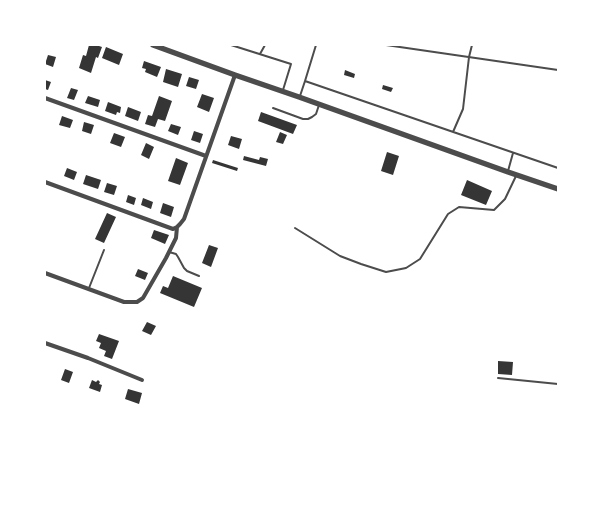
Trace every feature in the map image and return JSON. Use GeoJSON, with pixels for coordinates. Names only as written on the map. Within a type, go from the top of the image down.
{"type":"FeatureCollection","features":[{"type":"Feature","properties":{"kind":"street"},"geometry":{"type":"LineString","coordinates":[[156,46],[558,189]]}},
{"type":"Feature","properties":{"kind":"street"},"geometry":{"type":"LineString","coordinates":[[175,228],[184,219],[235,75]]}},
{"type":"Feature","properties":{"kind":"street"},"geometry":{"type":"LineString","coordinates":[[45,98],[206,156]]}},
{"type":"Feature","properties":{"kind":"street"},"geometry":{"type":"LineString","coordinates":[[45,182],[175,228]]}},
{"type":"Feature","properties":{"kind":"street"},"geometry":{"type":"LineString","coordinates":[[45,273],[124,302],[137,302],[142,298],[170,252],[176,238],[175,228]]}},
{"type":"Feature","properties":{"kind":"street"},"geometry":{"type":"LineString","coordinates":[[45,343],[88,358],[142,380]]}},
{"type":"Feature","properties":{"kind":"lane"},"geometry":{"type":"LineString","coordinates":[[231,45],[291,64],[282,92]]}},
{"type":"Feature","properties":{"kind":"lane"},"geometry":{"type":"LineString","coordinates":[[260,54],[264,45]]}},
{"type":"Feature","properties":{"kind":"lane"},"geometry":{"type":"LineString","coordinates":[[300,97],[316,45]]}},
{"type":"Feature","properties":{"kind":"lane"},"geometry":{"type":"LineString","coordinates":[[386,45],[558,70]]}},
{"type":"Feature","properties":{"kind":"lane"},"geometry":{"type":"LineString","coordinates":[[453,132],[463,109],[469,57],[472,45]]}},
{"type":"Feature","properties":{"kind":"lane"},"geometry":{"type":"LineString","coordinates":[[305,81],[558,168]]}},
{"type":"Feature","properties":{"kind":"lane"},"geometry":{"type":"LineString","coordinates":[[273,108],[303,119],[312,117],[316,114],[319,104]]}},
{"type":"Feature","properties":{"kind":"lane"},"geometry":{"type":"LineString","coordinates":[[508,172],[513,153]]}},
{"type":"Feature","properties":{"kind":"lane"},"geometry":{"type":"LineString","coordinates":[[295,228],[340,256],[361,264],[386,272],[406,268],[420,259],[448,214],[459,207],[494,210],[506,199],[517,175]]}},
{"type":"Feature","properties":{"kind":"lane"},"geometry":{"type":"LineString","coordinates":[[88,289],[104,250]]}},
{"type":"Feature","properties":{"kind":"lane"},"geometry":{"type":"LineString","coordinates":[[170,252],[176,254],[187,271],[199,276]]}},
{"type":"Feature","properties":{"kind":"lane"},"geometry":{"type":"LineString","coordinates":[[498,378],[558,384]]}},
{"type":"Feature","properties":{"kind":"building"},"geometry":{"type":"Polygon","coordinates":[[[89,45],[102,47],[98,58],[96,57],[91,73],[79,68],[83,55],[86,56],[89,45]]]}},
{"type":"Feature","properties":{"kind":"building"},"geometry":{"type":"Polygon","coordinates":[[[106,47],[123,54],[119,65],[102,58],[106,47]]]}},
{"type":"Feature","properties":{"kind":"building"},"geometry":{"type":"Polygon","coordinates":[[[48,55],[56,57],[53,67],[45,64],[48,55]]]}},
{"type":"Feature","properties":{"kind":"building"},"geometry":{"type":"Polygon","coordinates":[[[144,61],[161,67],[157,77],[145,72],[146,69],[142,68],[144,61]]]}},
{"type":"Feature","properties":{"kind":"building"},"geometry":{"type":"Polygon","coordinates":[[[166,69],[182,74],[178,87],[163,82],[166,69]]]}},
{"type":"Feature","properties":{"kind":"building"},"geometry":{"type":"Polygon","coordinates":[[[345,70],[355,74],[354,78],[344,75],[345,70]]]}},
{"type":"Feature","properties":{"kind":"building"},"geometry":{"type":"Polygon","coordinates":[[[189,77],[199,80],[196,89],[186,86],[189,77]]]}},
{"type":"Feature","properties":{"kind":"building"},"geometry":{"type":"Polygon","coordinates":[[[45,80],[51,82],[48,90],[45,89],[45,80]]]}},
{"type":"Feature","properties":{"kind":"building"},"geometry":{"type":"Polygon","coordinates":[[[383,85],[393,88],[391,92],[382,89],[383,85]]]}},
{"type":"Feature","properties":{"kind":"building"},"geometry":{"type":"Polygon","coordinates":[[[71,88],[78,90],[74,100],[67,98],[71,88]]]}},
{"type":"Feature","properties":{"kind":"building"},"geometry":{"type":"Polygon","coordinates":[[[202,94],[214,98],[209,112],[197,107],[202,94]]]}},
{"type":"Feature","properties":{"kind":"building"},"geometry":{"type":"Polygon","coordinates":[[[88,96],[100,100],[98,107],[85,103],[88,96]]]}},
{"type":"Feature","properties":{"kind":"building"},"geometry":{"type":"Polygon","coordinates":[[[159,96],[172,101],[165,121],[158,119],[155,127],[145,124],[148,115],[152,116],[159,96]]]}},
{"type":"Feature","properties":{"kind":"building"},"geometry":{"type":"Polygon","coordinates":[[[108,102],[121,107],[120,113],[117,112],[116,115],[105,111],[108,102]]]}},
{"type":"Feature","properties":{"kind":"building"},"geometry":{"type":"Polygon","coordinates":[[[128,107],[141,112],[138,121],[125,116],[128,107]]]}},
{"type":"Feature","properties":{"kind":"building"},"geometry":{"type":"Polygon","coordinates":[[[261,112],[297,125],[293,134],[258,121],[261,112]]]}},
{"type":"Feature","properties":{"kind":"building"},"geometry":{"type":"Polygon","coordinates":[[[62,116],[73,120],[70,128],[59,125],[62,116]]]}},
{"type":"Feature","properties":{"kind":"building"},"geometry":{"type":"Polygon","coordinates":[[[84,122],[94,125],[91,134],[82,131],[84,122]]]}},
{"type":"Feature","properties":{"kind":"building"},"geometry":{"type":"Polygon","coordinates":[[[171,124],[181,127],[178,135],[168,131],[171,124]]]}},
{"type":"Feature","properties":{"kind":"building"},"geometry":{"type":"Polygon","coordinates":[[[194,131],[203,134],[200,143],[191,140],[194,131]]]}},
{"type":"Feature","properties":{"kind":"building"},"geometry":{"type":"Polygon","coordinates":[[[280,132],[287,135],[283,144],[276,142],[280,132]]]}},
{"type":"Feature","properties":{"kind":"building"},"geometry":{"type":"Polygon","coordinates":[[[114,133],[125,137],[121,147],[110,143],[114,133]]]}},
{"type":"Feature","properties":{"kind":"building"},"geometry":{"type":"Polygon","coordinates":[[[231,136],[242,139],[239,149],[228,145],[231,136]]]}},
{"type":"Feature","properties":{"kind":"building"},"geometry":{"type":"Polygon","coordinates":[[[146,143],[154,147],[149,159],[141,155],[146,143]]]}},
{"type":"Feature","properties":{"kind":"building"},"geometry":{"type":"Polygon","coordinates":[[[387,152],[399,156],[393,175],[381,171],[387,152]]]}},
{"type":"Feature","properties":{"kind":"building"},"geometry":{"type":"Polygon","coordinates":[[[244,156],[259,160],[260,157],[268,159],[266,166],[243,160],[244,156]]]}},
{"type":"Feature","properties":{"kind":"building"},"geometry":{"type":"Polygon","coordinates":[[[176,158],[188,163],[180,185],[168,181],[176,158]]]}},
{"type":"Feature","properties":{"kind":"building"},"geometry":{"type":"Polygon","coordinates":[[[213,160],[238,168],[237,171],[212,163],[213,160]]]}},
{"type":"Feature","properties":{"kind":"building"},"geometry":{"type":"Polygon","coordinates":[[[67,168],[77,172],[74,180],[64,176],[67,168]]]}},
{"type":"Feature","properties":{"kind":"building"},"geometry":{"type":"Polygon","coordinates":[[[86,175],[101,180],[98,189],[83,184],[86,175]]]}},
{"type":"Feature","properties":{"kind":"building"},"geometry":{"type":"Polygon","coordinates":[[[467,180],[492,191],[486,205],[461,195],[467,180]]]}},
{"type":"Feature","properties":{"kind":"building"},"geometry":{"type":"Polygon","coordinates":[[[107,183],[117,186],[114,195],[104,192],[107,183]]]}},
{"type":"Feature","properties":{"kind":"building"},"geometry":{"type":"Polygon","coordinates":[[[128,195],[136,198],[134,205],[126,202],[128,195]]]}},
{"type":"Feature","properties":{"kind":"building"},"geometry":{"type":"Polygon","coordinates":[[[143,198],[153,202],[151,209],[141,205],[143,198]]]}},
{"type":"Feature","properties":{"kind":"building"},"geometry":{"type":"Polygon","coordinates":[[[163,203],[174,207],[171,217],[160,213],[163,203]]]}},
{"type":"Feature","properties":{"kind":"building"},"geometry":{"type":"Polygon","coordinates":[[[107,213],[116,217],[104,243],[95,239],[107,213]]]}},
{"type":"Feature","properties":{"kind":"building"},"geometry":{"type":"Polygon","coordinates":[[[154,230],[169,235],[165,244],[151,238],[154,230]]]}},
{"type":"Feature","properties":{"kind":"building"},"geometry":{"type":"Polygon","coordinates":[[[209,245],[218,248],[211,267],[202,263],[209,245]]]}},
{"type":"Feature","properties":{"kind":"building"},"geometry":{"type":"Polygon","coordinates":[[[138,269],[148,273],[145,280],[135,276],[138,269]]]}},
{"type":"Feature","properties":{"kind":"building"},"geometry":{"type":"Polygon","coordinates":[[[173,276],[202,288],[194,307],[160,293],[163,286],[168,288],[173,276]]]}},
{"type":"Feature","properties":{"kind":"building"},"geometry":{"type":"Polygon","coordinates":[[[147,322],[156,326],[151,335],[142,331],[147,322]]]}},
{"type":"Feature","properties":{"kind":"building"},"geometry":{"type":"Polygon","coordinates":[[[99,334],[119,341],[112,359],[104,356],[106,351],[99,348],[101,343],[96,341],[99,334]]]}},
{"type":"Feature","properties":{"kind":"building"},"geometry":{"type":"Polygon","coordinates":[[[498,361],[513,362],[512,375],[498,374],[498,361]]]}},
{"type":"Feature","properties":{"kind":"building"},"geometry":{"type":"Polygon","coordinates":[[[65,369],[73,372],[69,383],[61,380],[65,369]]]}},
{"type":"Feature","properties":{"kind":"building"},"geometry":{"type":"Polygon","coordinates":[[[92,380],[96,382],[98,380],[100,382],[99,384],[102,385],[100,392],[89,388],[92,380]]]}},
{"type":"Feature","properties":{"kind":"building"},"geometry":{"type":"Polygon","coordinates":[[[128,389],[142,393],[139,404],[125,399],[128,389]]]}}]}
